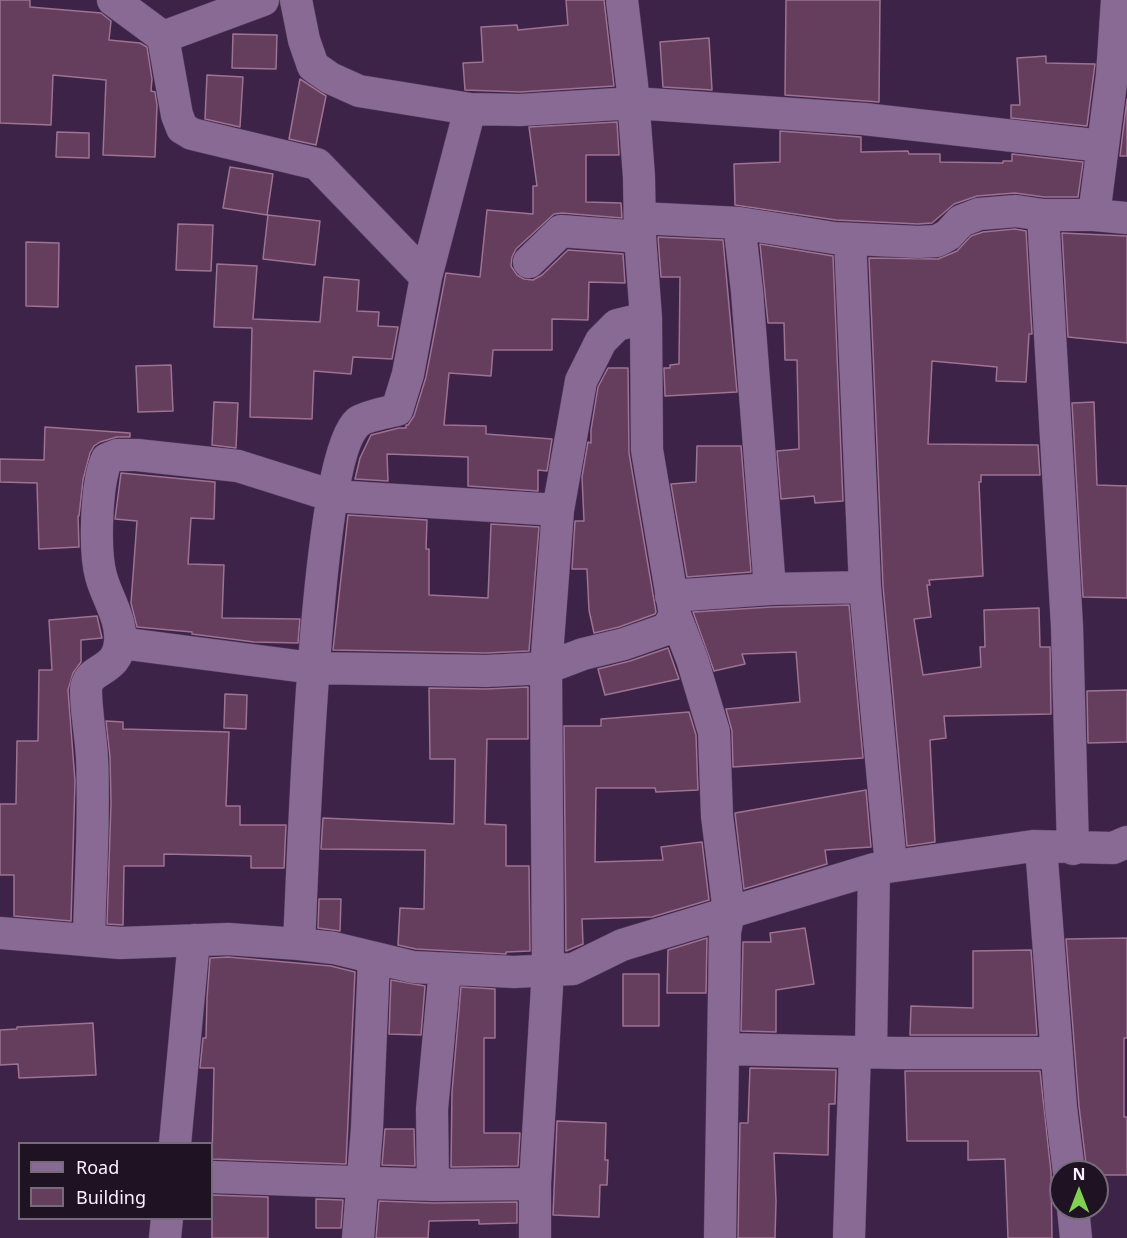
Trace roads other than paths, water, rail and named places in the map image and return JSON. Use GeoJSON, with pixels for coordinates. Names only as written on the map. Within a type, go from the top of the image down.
{"type":"FeatureCollection","features":[{"type":"Feature","properties":{"kind":"street"},"geometry":{"type":"LineString","coordinates":[[113,0],[163,37],[177,115],[182,128],[192,134],[317,164],[426,276]]}},
{"type":"Feature","properties":{"kind":"street"},"geometry":{"type":"LineString","coordinates":[[163,37],[263,0]]}},
{"type":"Feature","properties":{"kind":"street"},"geometry":{"type":"LineString","coordinates":[[296,0],[304,40],[313,66],[330,78],[360,91],[470,109],[520,110],[634,103],[864,119],[1102,146]]}},
{"type":"Feature","properties":{"kind":"street"},"geometry":{"type":"LineString","coordinates":[[622,0],[634,103],[646,318],[647,450],[673,606],[714,732],[717,816],[729,912],[726,933],[720,1238]]}},
{"type":"Feature","properties":{"kind":"street"},"geometry":{"type":"LineString","coordinates":[[1094,215],[1112,75],[1117,0]]}},
{"type":"Feature","properties":{"kind":"street"},"geometry":{"type":"LineString","coordinates":[[299,944],[313,668],[333,496],[345,443],[358,422],[397,410],[408,374],[426,276],[470,109]]}},
{"type":"Feature","properties":{"kind":"street"},"geometry":{"type":"LineString","coordinates":[[529,262],[561,231],[739,223],[850,239],[918,242],[937,241],[948,235],[961,221],[979,214],[1016,212],[1127,218]]}},
{"type":"Feature","properties":{"kind":"street"},"geometry":{"type":"LineString","coordinates":[[1043,215],[1067,626],[1073,849]]}},
{"type":"Feature","properties":{"kind":"street"},"geometry":{"type":"LineString","coordinates":[[739,223],[747,291],[770,590]]}},
{"type":"Feature","properties":{"kind":"street"},"geometry":{"type":"LineString","coordinates":[[849,1238],[863,1052],[882,868],[865,588],[850,239]]}},
{"type":"Feature","properties":{"kind":"street"},"geometry":{"type":"LineString","coordinates":[[535,1238],[535,1184],[548,970],[546,668],[558,510],[581,381],[601,341],[617,325],[646,318]]}},
{"type":"Feature","properties":{"kind":"street"},"geometry":{"type":"LineString","coordinates":[[89,940],[92,760],[86,690],[92,675],[112,664],[117,656],[120,643],[120,631],[100,576],[97,558],[100,485],[107,459],[117,455],[137,455],[238,466],[333,496],[558,510]]}},
{"type":"Feature","properties":{"kind":"street"},"geometry":{"type":"LineString","coordinates":[[673,606],[770,590],[865,588]]}},
{"type":"Feature","properties":{"kind":"street"},"geometry":{"type":"LineString","coordinates":[[120,643],[313,668],[486,671],[546,668],[583,654],[624,644],[667,629],[673,606]]}},
{"type":"Feature","properties":{"kind":"street"},"geometry":{"type":"LineString","coordinates":[[0,933],[120,943],[228,939],[299,944],[334,948],[414,968],[514,972],[573,969],[622,945],[882,868],[1041,847],[1113,848],[1127,842]]}},
{"type":"Feature","properties":{"kind":"street"},"geometry":{"type":"LineString","coordinates":[[1041,847],[1068,1160]]}},
{"type":"Feature","properties":{"kind":"street"},"geometry":{"type":"LineString","coordinates":[[175,1142],[194,940]]}},
{"type":"Feature","properties":{"kind":"street"},"geometry":{"type":"LineString","coordinates":[[358,1238],[374,958]]}},
{"type":"Feature","properties":{"kind":"street"},"geometry":{"type":"LineString","coordinates":[[433,1185],[432,1109],[445,969]]}},
{"type":"Feature","properties":{"kind":"street"},"geometry":{"type":"LineString","coordinates":[[724,1049],[1057,1053]]}},
{"type":"Feature","properties":{"kind":"street"},"geometry":{"type":"LineString","coordinates":[[213,1177],[433,1185],[535,1184]]}},
{"type":"Feature","properties":{"kind":"street"},"geometry":{"type":"LineString","coordinates":[[165,1238],[167,1220]]}},
{"type":"Feature","properties":{"kind":"street"},"geometry":{"type":"LineString","coordinates":[[1074,1220],[1076,1238]]}}]}
